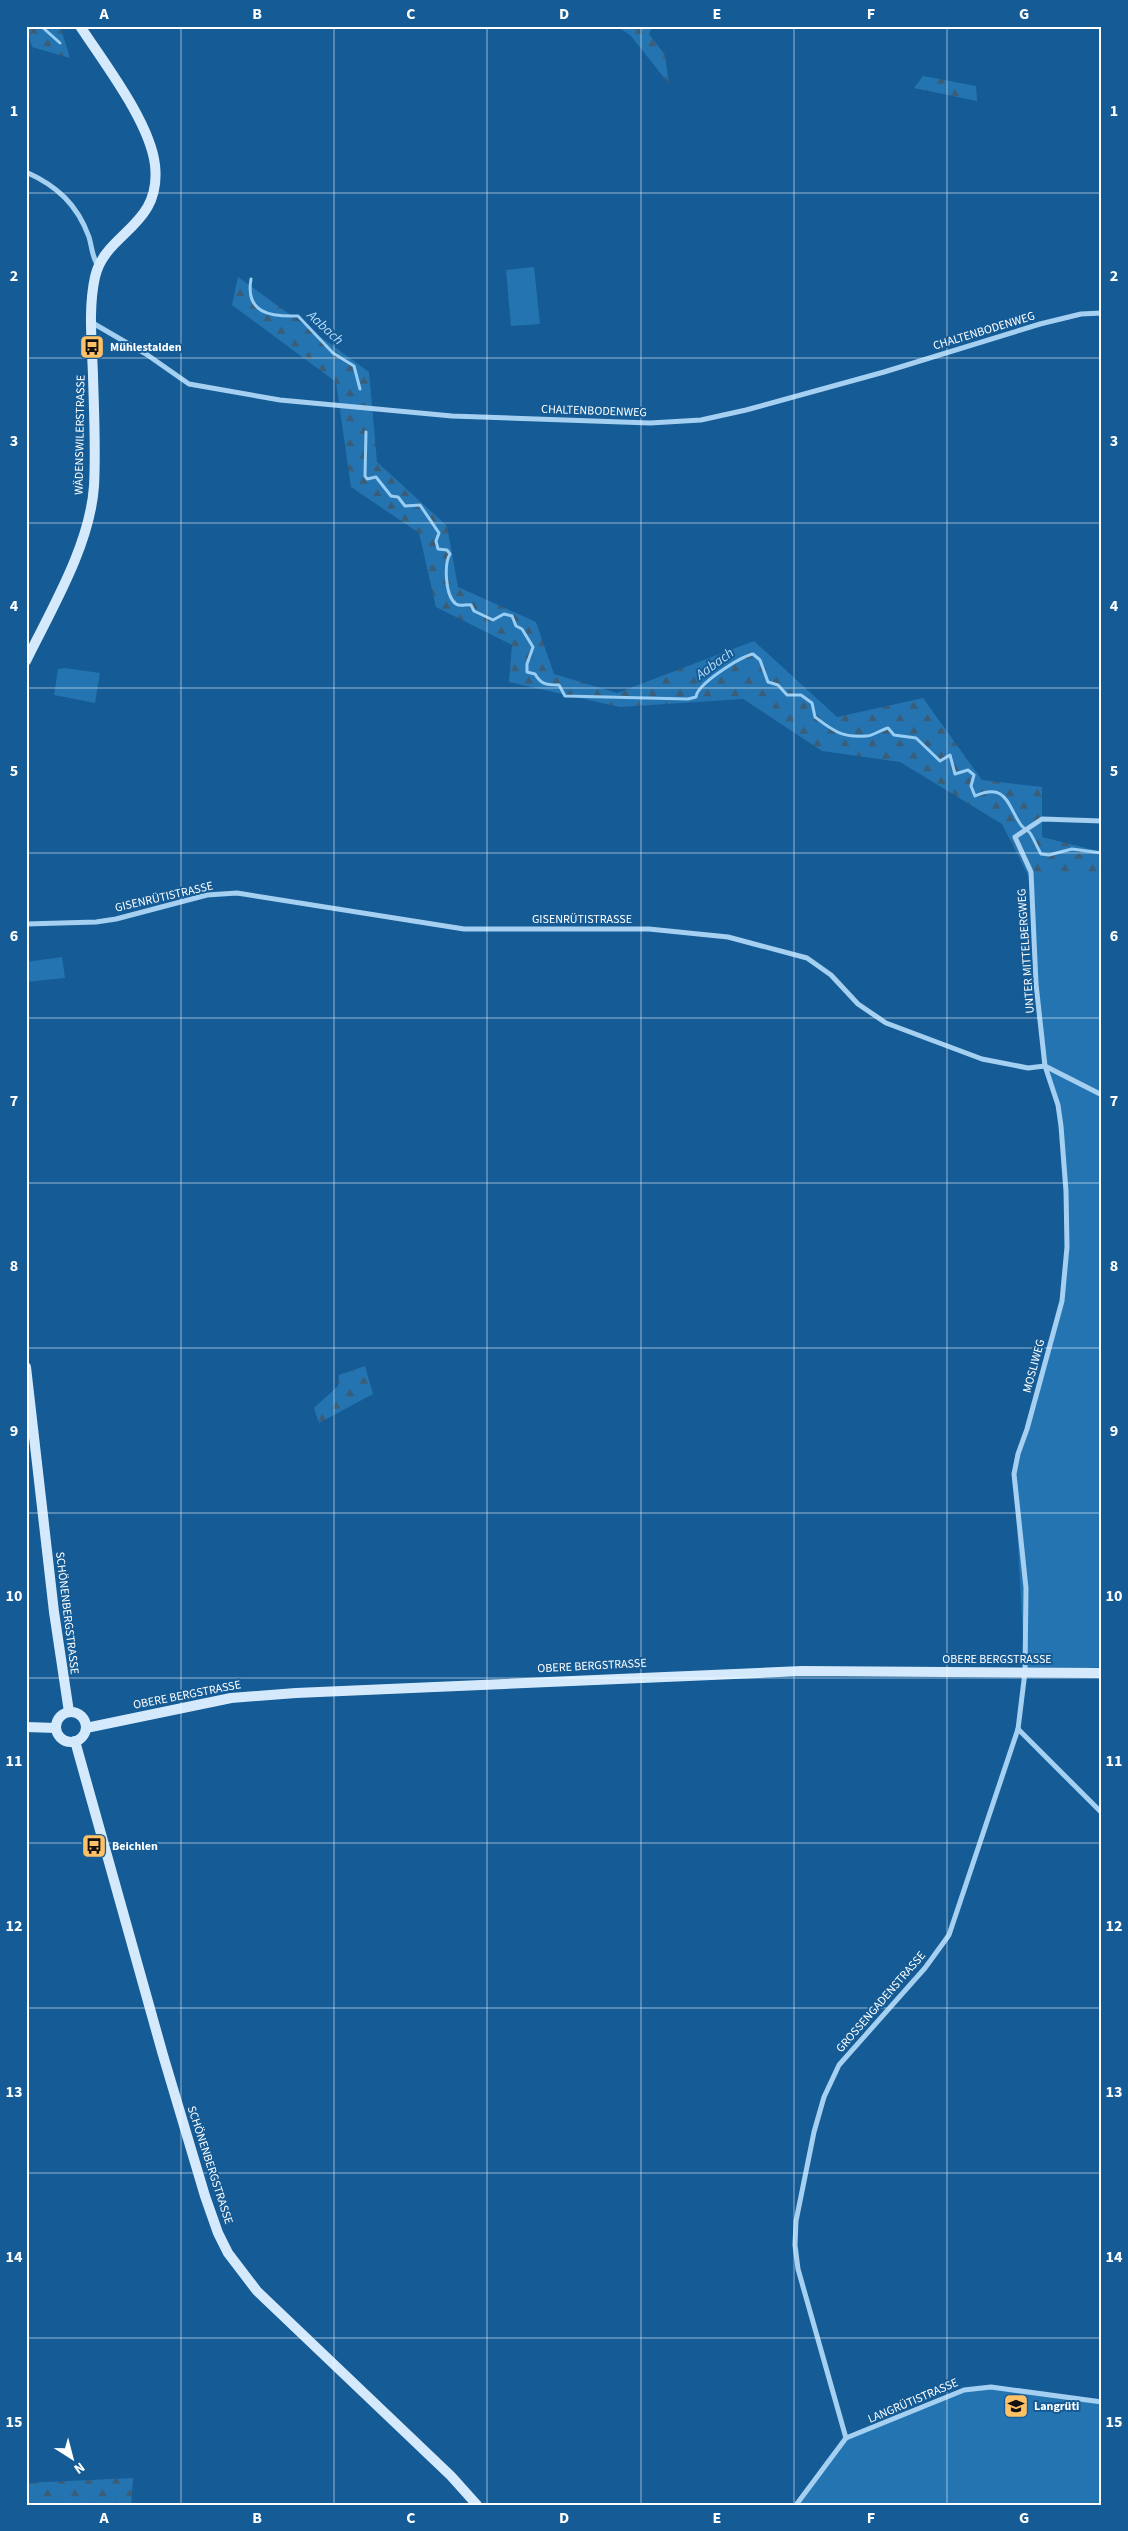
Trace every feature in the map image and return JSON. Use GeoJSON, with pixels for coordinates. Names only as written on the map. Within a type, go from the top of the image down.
{"type":"FeatureCollection","features":[{"type":"Feature","properties":{"kind":"street","name":"WÄDENSWILERSTRASSE"},"geometry":{"type":"LineString","coordinates":[[26,661],[76,554],[90,516],[94,463],[91,322],[93,285],[98,266],[109,251],[144,215],[149,206],[156,182],[155,167],[147,137],[136,114],[80,26]]}},
{"type":"Feature","properties":{"kind":"street"},"geometry":{"type":"LineString","coordinates":[[26,172],[52,186],[71,203],[85,227],[94,260],[98,266]]}},
{"type":"Feature","properties":{"kind":"street","name":"CHALTENBODENWEG"},"geometry":{"type":"LineString","coordinates":[[91,322],[146,354],[189,384],[280,400],[452,416],[650,424],[701,420],[746,410],[884,372],[1040,324],[1082,314],[1102,314]]}},
{"type":"Feature","properties":{"kind":"street","name":"UNTER MITTELBERGWEG"},"geometry":{"type":"LineString","coordinates":[[1046,1066],[1036,984],[1031,872],[1015,837],[1042,819],[1102,821]]}},
{"type":"Feature","properties":{"kind":"street","name":"GISENRÜTISTRASSE"},"geometry":{"type":"LineString","coordinates":[[26,924],[96,922],[207,895],[237,893],[263,895],[464,929],[649,928],[728,937],[808,958],[831,975],[858,1004],[886,1022],[982,1059],[1028,1068],[1046,1066],[1102,1095]]}},
{"type":"Feature","properties":{"kind":"street","name":"MOSLIWEG"},"geometry":{"type":"LineString","coordinates":[[1025,1672],[1026,1588],[1014,1474],[1062,1301],[1067,1247],[1066,1191],[1061,1126],[1058,1105],[1046,1066]]}},
{"type":"Feature","properties":{"kind":"street","name":"SCHÖNENBERGSTRASSE"},"geometry":{"type":"LineString","coordinates":[[26,1367],[55,1621],[69,1712]]}},
{"type":"Feature","properties":{"kind":"street","name":"OBERE BERGSTRASSE"},"geometry":{"type":"LineString","coordinates":[[86,1728],[231,1698],[296,1693],[792,1671],[1102,1673]]}},
{"type":"Feature","properties":{"kind":"street","name":"GROSSENGADENSTRASSE"},"geometry":{"type":"LineString","coordinates":[[846,2438],[798,2269],[795,2245],[796,2221],[814,2132],[824,2097],[839,2065],[925,1968],[949,1935],[1018,1729],[1025,1672]]}},
{"type":"Feature","properties":{"kind":"street"},"geometry":{"type":"LineString","coordinates":[[69,1712],[82,1716],[86,1728],[83,1736],[75,1741],[63,1739],[56,1728],[60,1718],[69,1712]]}},
{"type":"Feature","properties":{"kind":"street"},"geometry":{"type":"LineString","coordinates":[[26,1726],[56,1728]]}},
{"type":"Feature","properties":{"kind":"street"},"geometry":{"type":"LineString","coordinates":[[1018,1729],[1102,1813]]}},
{"type":"Feature","properties":{"kind":"street","name":"SCHÖNENBERGSTRASSE"},"geometry":{"type":"LineString","coordinates":[[75,1741],[99,1834],[176,2100],[211,2212],[228,2253],[257,2292],[451,2476],[477,2505]]}},
{"type":"Feature","properties":{"kind":"street","name":"LANGRÜTISTRASSE"},"geometry":{"type":"LineString","coordinates":[[846,2438],[977,2386],[1102,2402]]}},
{"type":"Feature","properties":{"kind":"street"},"geometry":{"type":"LineString","coordinates":[[796,2505],[846,2438]]}},
{"type":"Feature","properties":{"kind":"green space"},"geometry":{"type":"Polygon","coordinates":[[[26,26],[60,26],[70,58],[32,47],[26,26]]]}},
{"type":"Feature","properties":{"kind":"green space"},"geometry":{"type":"Polygon","coordinates":[[[617,26],[652,26],[649,34],[665,55],[669,84],[631,36],[617,26]]]}},
{"type":"Feature","properties":{"kind":"green space"},"geometry":{"type":"Polygon","coordinates":[[[923,76],[976,86],[977,101],[914,88],[923,76]]]}},
{"type":"Feature","properties":{"kind":"green space"},"geometry":{"type":"Polygon","coordinates":[[[534,267],[540,324],[511,326],[506,270],[534,267]]]}},
{"type":"Feature","properties":{"kind":"green space"},"geometry":{"type":"Polygon","coordinates":[[[238,277],[369,372],[377,462],[447,526],[458,587],[536,622],[554,674],[617,693],[754,641],[837,717],[923,698],[982,780],[1042,787],[1042,837],[1102,852],[1102,872],[1063,872],[1032,883],[1002,824],[900,762],[822,751],[743,699],[620,707],[509,682],[512,645],[436,607],[419,533],[351,487],[336,382],[232,305],[238,277]]]}},
{"type":"Feature","properties":{"kind":"green space"},"geometry":{"type":"Polygon","coordinates":[[[65,668],[100,673],[95,703],[54,695],[58,669],[65,668]]]}},
{"type":"Feature","properties":{"kind":"green space"},"geometry":{"type":"Polygon","coordinates":[[[1031,872],[1102,872],[1102,1667],[1025,1672],[1014,1474],[1062,1301],[1067,1247],[1061,1126],[1045,1066],[1036,984],[1031,872]]]}},
{"type":"Feature","properties":{"kind":"green space"},"geometry":{"type":"Polygon","coordinates":[[[62,957],[65,978],[26,982],[26,962],[62,957]]]}},
{"type":"Feature","properties":{"kind":"green space"},"geometry":{"type":"Polygon","coordinates":[[[365,1366],[373,1394],[319,1423],[314,1408],[338,1386],[339,1375],[365,1366]]]}},
{"type":"Feature","properties":{"kind":"green space"},"geometry":{"type":"Polygon","coordinates":[[[977,2386],[1102,2402],[1102,2505],[799,2505],[846,2438],[977,2386]]]}},
{"type":"Feature","properties":{"kind":"green space"},"geometry":{"type":"Polygon","coordinates":[[[133,2478],[131,2505],[26,2505],[26,2483],[133,2478]]]}},
{"type":"Feature","properties":{"kind":"waterway"},"geometry":{"type":"LineString","coordinates":[[41,26],[60,43]]}},
{"type":"Feature","properties":{"kind":"waterway","name":"Aabach"},"geometry":{"type":"LineString","coordinates":[[251,279],[250,290],[256,306],[269,314],[298,316],[333,353],[354,366],[360,389]]}},
{"type":"Feature","properties":{"kind":"waterway","name":"Aabach"},"geometry":{"type":"LineString","coordinates":[[366,432],[365,476],[367,479],[376,477],[391,496],[398,497],[405,506],[420,505],[439,533],[436,541],[438,549],[447,550],[450,554],[446,572],[452,600],[458,605],[471,605],[474,611],[493,620],[504,614],[512,616],[516,626],[522,629],[533,647],[527,664],[527,672],[535,674],[545,684],[559,685],[565,696],[688,699],[696,697],[698,692],[711,678],[739,660],[753,654],[760,660],[768,682],[778,685],[787,695],[801,695],[812,703],[815,717],[838,732],[850,736],[866,736],[888,728],[894,735],[916,738],[940,761],[950,755],[955,774],[968,770],[974,775],[971,786],[975,796],[986,792],[994,792],[1005,798],[1021,825],[1030,833],[1041,854],[1049,855],[1072,849],[1102,853]]}},
{"type":"Feature","properties":{"kind":"place","name":"Mühlestalden"},"geometry":{"type":"Point","coordinates":[92,347]}},
{"type":"Feature","properties":{"kind":"place","name":"Beichlen"},"geometry":{"type":"Point","coordinates":[94,1846]}},
{"type":"Feature","properties":{"kind":"place","name":"Langrüti"},"geometry":{"type":"Point","coordinates":[1016,2406]}}]}
